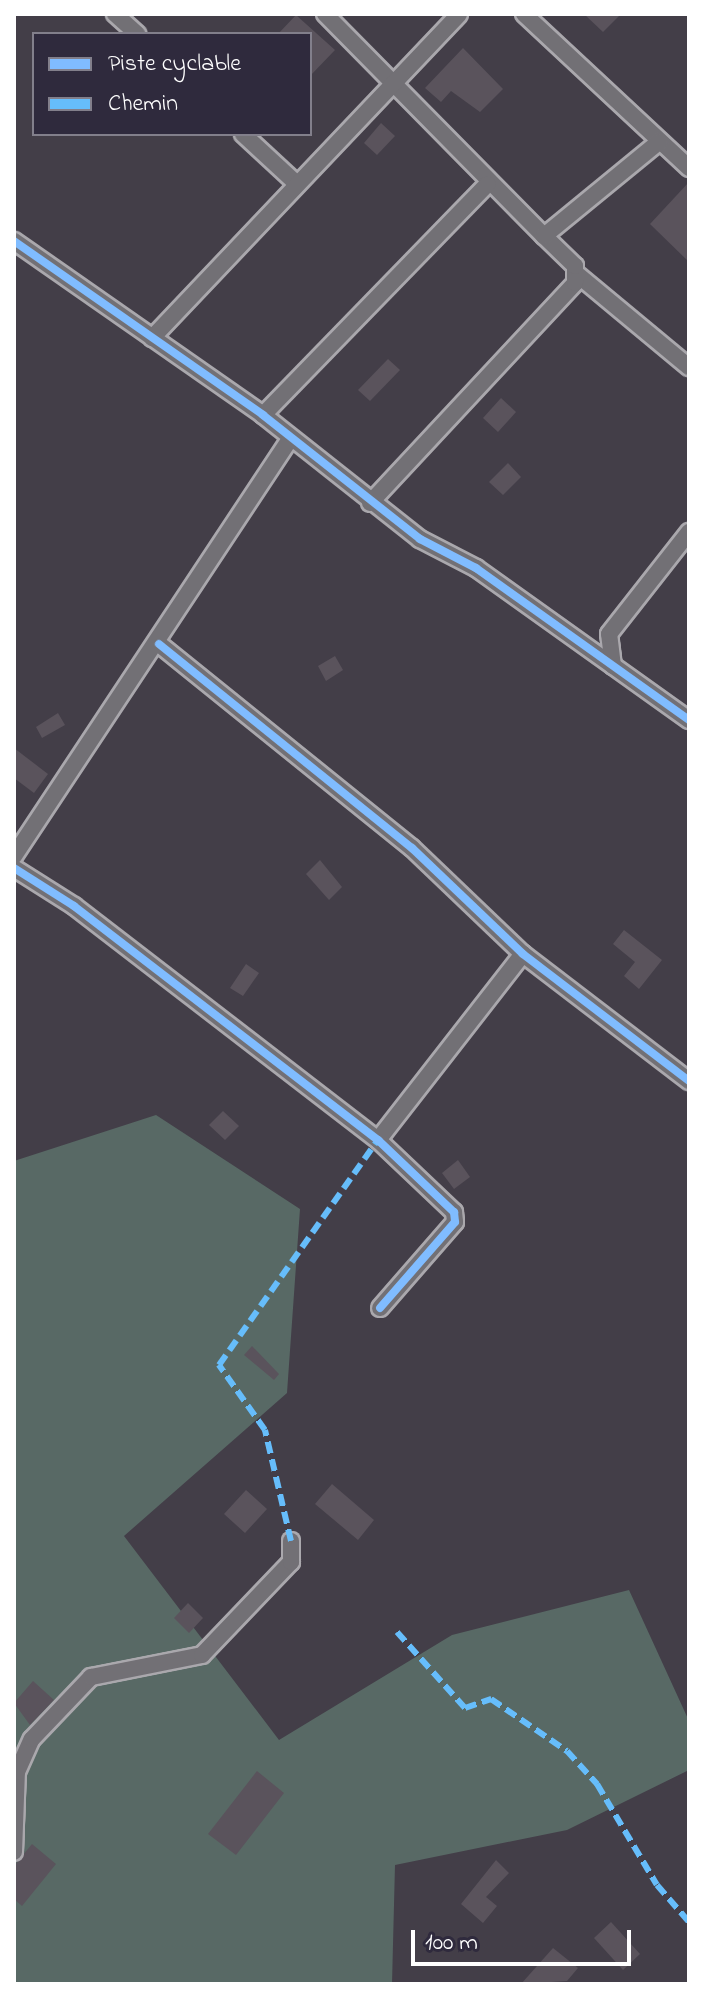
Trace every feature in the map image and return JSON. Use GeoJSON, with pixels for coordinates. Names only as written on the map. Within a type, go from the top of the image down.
{"type":"FeatureCollection","features":[{"type":"Feature","properties":{"kind":"street"},"geometry":{"type":"LineString","coordinates":[[115,14],[135,32]]}},
{"type":"Feature","properties":{"kind":"street"},"geometry":{"type":"LineString","coordinates":[[325,14],[488,184],[544,236],[578,275],[689,367]]}},
{"type":"Feature","properties":{"kind":"street"},"geometry":{"type":"LineString","coordinates":[[152,338],[389,82],[459,14]]}},
{"type":"Feature","properties":{"kind":"street"},"geometry":{"type":"LineString","coordinates":[[524,14],[689,168]]}},
{"type":"Feature","properties":{"kind":"street"},"geometry":{"type":"LineString","coordinates":[[245,136],[296,183]]}},
{"type":"Feature","properties":{"kind":"street"},"geometry":{"type":"LineString","coordinates":[[544,236],[659,142]]}},
{"type":"Feature","properties":{"kind":"street"},"geometry":{"type":"LineString","coordinates":[[263,415],[488,184]]}},
{"type":"Feature","properties":{"kind":"street"},"geometry":{"type":"LineString","coordinates":[[14,241],[263,415],[289,441],[370,503],[572,634],[689,720]]}},
{"type":"Feature","properties":{"kind":"street"},"geometry":{"type":"LineString","coordinates":[[370,503],[578,275]]}},
{"type":"Feature","properties":{"kind":"street"},"geometry":{"type":"LineString","coordinates":[[14,856],[159,644],[178,601],[289,441]]}},
{"type":"Feature","properties":{"kind":"street"},"geometry":{"type":"LineString","coordinates":[[613,666],[609,634],[689,532]]}},
{"type":"Feature","properties":{"kind":"street"},"geometry":{"type":"LineString","coordinates":[[572,634],[609,634]]}},
{"type":"Feature","properties":{"kind":"street"},"geometry":{"type":"LineString","coordinates":[[159,644],[412,848],[523,954],[689,1081]]}},
{"type":"Feature","properties":{"kind":"street"},"geometry":{"type":"LineString","coordinates":[[14,868],[74,906],[378,1140],[457,1216],[380,1308]]}},
{"type":"Feature","properties":{"kind":"street"},"geometry":{"type":"LineString","coordinates":[[378,1140],[523,954]]}},
{"type":"Feature","properties":{"kind":"street"},"geometry":{"type":"LineString","coordinates":[[14,1852],[17,1772],[32,1739],[91,1677],[202,1655],[291,1562],[291,1541]]}},
{"type":"Feature","properties":{"kind":"shaded area"},"geometry":{"type":"Polygon","coordinates":[[[156,1115],[300,1209],[287,1393],[124,1536],[279,1740],[452,1635],[629,1590],[689,1721],[689,1770],[567,1830],[395,1865],[392,1984],[14,1984],[14,1161],[156,1115]]]}},
{"type":"Feature","properties":{"kind":"building"},"geometry":{"type":"Polygon","coordinates":[[[584,14],[621,14],[603,32],[584,14]]]}},
{"type":"Feature","properties":{"kind":"building"},"geometry":{"type":"Polygon","coordinates":[[[296,15],[335,50],[312,74],[312,32],[280,32],[296,15]]]}},
{"type":"Feature","properties":{"kind":"building"},"geometry":{"type":"Polygon","coordinates":[[[463,48],[503,89],[480,112],[451,91],[441,102],[425,88],[463,48]]]}},
{"type":"Feature","properties":{"kind":"building"},"geometry":{"type":"Polygon","coordinates":[[[381,123],[395,136],[377,155],[364,143],[381,123]]]}},
{"type":"Feature","properties":{"kind":"building"},"geometry":{"type":"Polygon","coordinates":[[[689,182],[689,262],[650,224],[689,182]]]}},
{"type":"Feature","properties":{"kind":"building"},"geometry":{"type":"Polygon","coordinates":[[[388,359],[400,370],[370,401],[358,390],[388,359]]]}},
{"type":"Feature","properties":{"kind":"building"},"geometry":{"type":"Polygon","coordinates":[[[501,398],[516,412],[498,432],[483,418],[501,398]]]}},
{"type":"Feature","properties":{"kind":"building"},"geometry":{"type":"Polygon","coordinates":[[[508,463],[521,477],[503,495],[489,482],[508,463]]]}},
{"type":"Feature","properties":{"kind":"building"},"geometry":{"type":"Polygon","coordinates":[[[335,656],[343,670],[326,681],[318,666],[335,656]]]}},
{"type":"Feature","properties":{"kind":"building"},"geometry":{"type":"Polygon","coordinates":[[[58,713],[65,725],[42,738],[36,727],[58,713]]]}},
{"type":"Feature","properties":{"kind":"building"},"geometry":{"type":"Polygon","coordinates":[[[14,748],[48,774],[34,793],[14,778],[14,748]]]}},
{"type":"Feature","properties":{"kind":"building"},"geometry":{"type":"Polygon","coordinates":[[[320,860],[342,887],[329,900],[306,874],[320,860]]]}},
{"type":"Feature","properties":{"kind":"building"},"geometry":{"type":"Polygon","coordinates":[[[624,930],[662,960],[639,989],[624,976],[635,962],[613,944],[624,930]]]}},
{"type":"Feature","properties":{"kind":"building"},"geometry":{"type":"Polygon","coordinates":[[[246,964],[259,973],[243,996],[230,988],[246,964]]]}},
{"type":"Feature","properties":{"kind":"building"},"geometry":{"type":"Polygon","coordinates":[[[223,1111],[239,1126],[225,1140],[209,1125],[223,1111]]]}},
{"type":"Feature","properties":{"kind":"building"},"geometry":{"type":"Polygon","coordinates":[[[458,1160],[470,1177],[454,1189],[442,1173],[458,1160]]]}},
{"type":"Feature","properties":{"kind":"building"},"geometry":{"type":"Polygon","coordinates":[[[252,1346],[279,1374],[274,1380],[244,1355],[252,1346]]]}},
{"type":"Feature","properties":{"kind":"building"},"geometry":{"type":"Polygon","coordinates":[[[332,1484],[374,1520],[358,1540],[315,1504],[332,1484]]]}},
{"type":"Feature","properties":{"kind":"building"},"geometry":{"type":"Polygon","coordinates":[[[246,1490],[267,1509],[245,1533],[224,1514],[246,1490]]]}},
{"type":"Feature","properties":{"kind":"building"},"geometry":{"type":"Polygon","coordinates":[[[188,1603],[203,1618],[189,1633],[174,1618],[188,1603]]]}},
{"type":"Feature","properties":{"kind":"building"},"geometry":{"type":"Polygon","coordinates":[[[33,1681],[54,1700],[30,1725],[14,1703],[33,1681]]]}},
{"type":"Feature","properties":{"kind":"building"},"geometry":{"type":"Polygon","coordinates":[[[257,1771],[284,1793],[236,1855],[208,1834],[257,1771]]]}},
{"type":"Feature","properties":{"kind":"building"},"geometry":{"type":"Polygon","coordinates":[[[32,1844],[56,1864],[22,1906],[14,1899],[14,1866],[32,1844]]]}},
{"type":"Feature","properties":{"kind":"building"},"geometry":{"type":"Polygon","coordinates":[[[496,1860],[509,1873],[486,1897],[497,1906],[483,1923],[461,1904],[496,1860]]]}},
{"type":"Feature","properties":{"kind":"building"},"geometry":{"type":"Polygon","coordinates":[[[611,1922],[640,1954],[623,1970],[594,1938],[611,1922]]]}},
{"type":"Feature","properties":{"kind":"building"},"geometry":{"type":"Polygon","coordinates":[[[553,1948],[578,1968],[567,1981],[521,1984],[553,1948]]]}},
{"type":"Feature","properties":{"kind":"marked path"},"geometry":{"type":"LineString","coordinates":[[291,1541],[265,1430],[219,1365],[378,1140]]}},
{"type":"Feature","properties":{"kind":"marked path"},"geometry":{"type":"LineString","coordinates":[[397,1632],[465,1708],[491,1699],[567,1751],[597,1784],[657,1885],[689,1922]]}},
{"type":"Feature","properties":{"kind":"cycle path"},"geometry":{"type":"LineString","coordinates":[[14,241],[263,415],[420,539],[476,568],[689,720]]}},
{"type":"Feature","properties":{"kind":"cycle path"},"geometry":{"type":"LineString","coordinates":[[159,644],[412,848],[523,954],[689,1081]]}},
{"type":"Feature","properties":{"kind":"cycle path"},"geometry":{"type":"LineString","coordinates":[[14,868],[74,906],[378,1140],[454,1212],[455,1222],[380,1308]]}}]}
